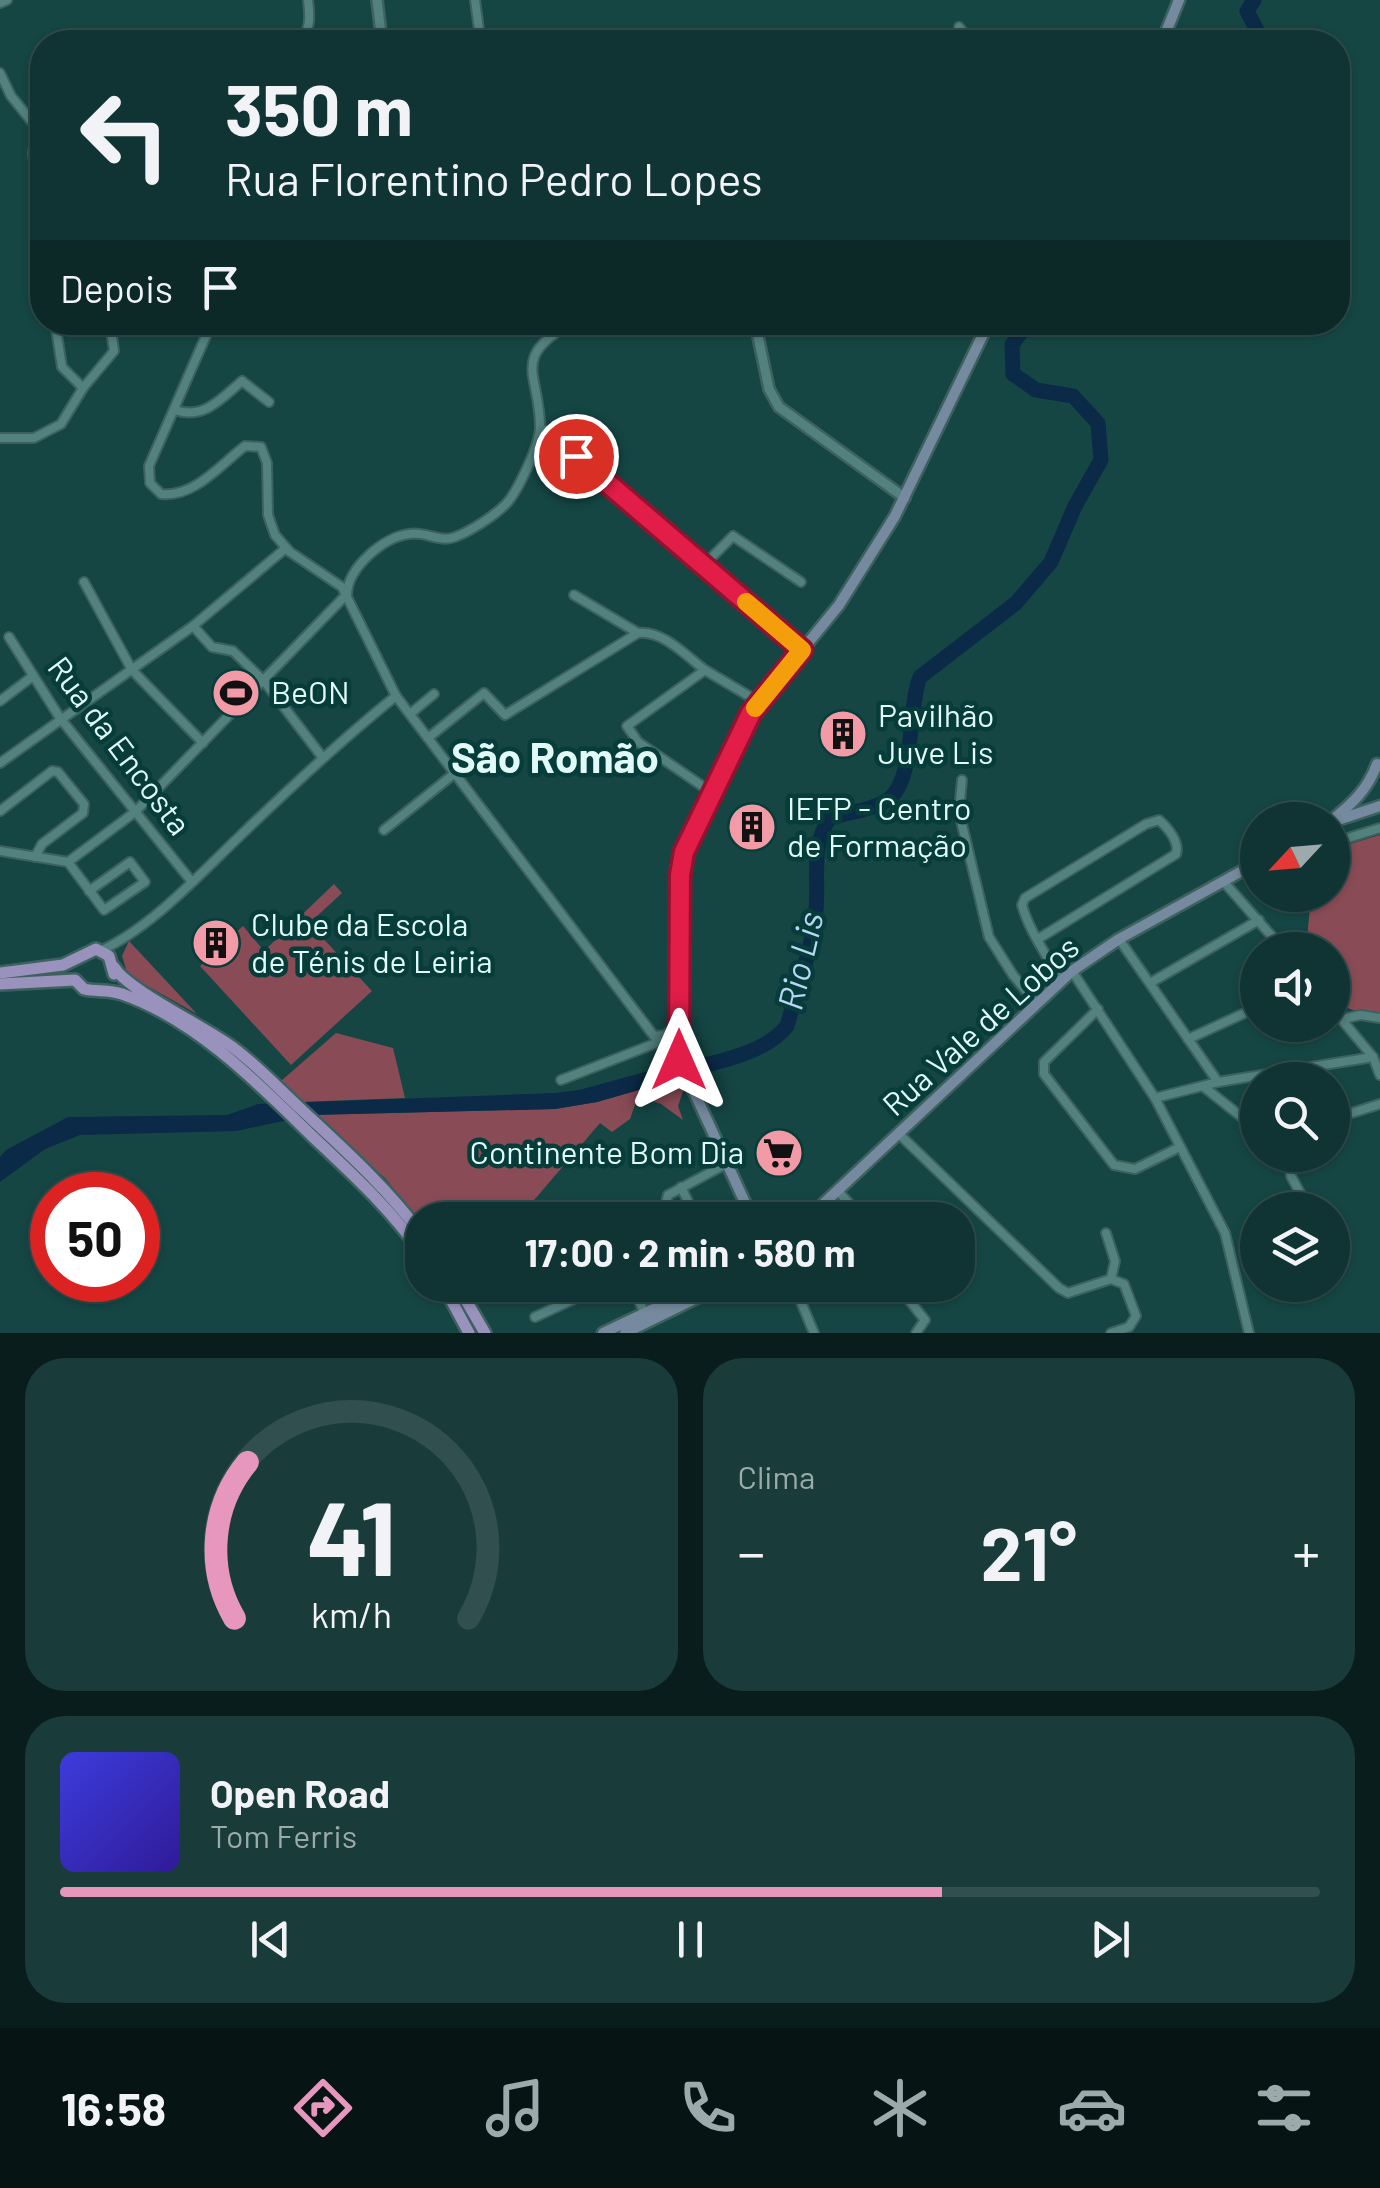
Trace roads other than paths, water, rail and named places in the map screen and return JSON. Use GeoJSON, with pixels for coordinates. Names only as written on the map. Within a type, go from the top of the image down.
{"type":"FeatureCollection","features":[{"type":"Feature","properties":{"kind":"main road"},"geometry":{"type":"LineString","coordinates":[[1167,30],[1178,0]]}},
{"type":"Feature","properties":{"kind":"main road"},"geometry":{"type":"LineString","coordinates":[[743,1202],[679,1060],[682,860],[711,792],[759,702],[849,590],[905,498],[983,335]]}},
{"type":"Feature","properties":{"kind":"main road"},"geometry":{"type":"LineString","coordinates":[[1378,759],[1380,784]]}},
{"type":"Feature","properties":{"kind":"main road"},"geometry":{"type":"LineString","coordinates":[[1350,805],[1370,781],[1378,759]]}},
{"type":"Feature","properties":{"kind":"main road"},"geometry":{"type":"LineString","coordinates":[[1350,815],[1380,806]]}},
{"type":"Feature","properties":{"kind":"main road","name":"Rua Vale de Lobos"},"geometry":{"type":"LineString","coordinates":[[826,1202],[1072,970],[1119,939],[1240,872]]}},
{"type":"Feature","properties":{"kind":"main road"},"geometry":{"type":"LineString","coordinates":[[0,974],[49,968],[90,950],[102,950],[120,978],[220,1038],[328,1143],[405,1232]]}},
{"type":"Feature","properties":{"kind":"main road"},"geometry":{"type":"LineString","coordinates":[[74,960],[75,980],[84,989],[103,989],[131,997],[196,1034],[275,1092]]}},
{"type":"Feature","properties":{"kind":"main road"},"geometry":{"type":"LineString","coordinates":[[103,989],[113,978],[113,964]]}},
{"type":"Feature","properties":{"kind":"main road"},"geometry":{"type":"LineString","coordinates":[[0,984],[75,980]]}},
{"type":"Feature","properties":{"kind":"main road"},"geometry":{"type":"LineString","coordinates":[[328,1143],[373,1177],[405,1215]]}},
{"type":"Feature","properties":{"kind":"main road"},"geometry":{"type":"LineString","coordinates":[[452,1302],[469,1333]]}},
{"type":"Feature","properties":{"kind":"main road"},"geometry":{"type":"LineString","coordinates":[[466,1302],[485,1333]]}},
{"type":"Feature","properties":{"kind":"main road"},"geometry":{"type":"LineString","coordinates":[[602,1333],[669,1302]]}},
{"type":"Feature","properties":{"kind":"main road"},"geometry":{"type":"LineString","coordinates":[[625,1333],[688,1302]]}},
{"type":"Feature","properties":{"kind":"street"},"geometry":{"type":"LineString","coordinates":[[0,3],[7,0]]}},
{"type":"Feature","properties":{"kind":"street"},"geometry":{"type":"LineString","coordinates":[[306,30],[310,22],[308,0]]}},
{"type":"Feature","properties":{"kind":"street"},"geometry":{"type":"LineString","coordinates":[[377,0],[381,30]]}},
{"type":"Feature","properties":{"kind":"street"},"geometry":{"type":"LineString","coordinates":[[475,0],[480,30]]}},
{"type":"Feature","properties":{"kind":"street"},"geometry":{"type":"LineString","coordinates":[[0,73],[11,96],[30,118]]}},
{"type":"Feature","properties":{"kind":"street"},"geometry":{"type":"LineString","coordinates":[[58,335],[62,367],[83,388]]}},
{"type":"Feature","properties":{"kind":"street"},"geometry":{"type":"LineString","coordinates":[[0,438],[34,438],[68,418],[83,388],[114,352],[112,335]]}},
{"type":"Feature","properties":{"kind":"street"},"geometry":{"type":"LineString","coordinates":[[207,335],[150,466],[153,488],[166,495],[182,492],[194,487],[245,446],[261,447],[266,456],[269,521],[286,548],[339,583],[396,696],[656,1039],[679,1060]]}},
{"type":"Feature","properties":{"kind":"street"},"geometry":{"type":"LineString","coordinates":[[0,851],[68,862],[135,812],[264,681],[346,594],[348,579],[355,569],[398,538],[415,533],[452,538],[503,507],[531,457],[540,427],[530,369],[540,348],[553,335]]}},
{"type":"Feature","properties":{"kind":"street"},"geometry":{"type":"LineString","coordinates":[[759,335],[770,393],[779,408],[905,498]]}},
{"type":"Feature","properties":{"kind":"street"},"geometry":{"type":"LineString","coordinates":[[175,410],[188,414],[207,409],[242,381],[269,402]]}},
{"type":"Feature","properties":{"kind":"street"},"geometry":{"type":"LineString","coordinates":[[540,427],[802,650]]}},
{"type":"Feature","properties":{"kind":"street"},"geometry":{"type":"LineString","coordinates":[[703,566],[733,536],[800,582]]}},
{"type":"Feature","properties":{"kind":"street"},"geometry":{"type":"LineString","coordinates":[[0,763],[193,626],[286,548]]}},
{"type":"Feature","properties":{"kind":"street"},"geometry":{"type":"LineString","coordinates":[[84,582],[132,670],[203,743]]}},
{"type":"Feature","properties":{"kind":"street"},"geometry":{"type":"LineString","coordinates":[[574,595],[638,633]]}},
{"type":"Feature","properties":{"kind":"street"},"geometry":{"type":"LineString","coordinates":[[193,626],[212,647],[233,652],[264,681],[323,758]]}},
{"type":"Feature","properties":{"kind":"street"},"geometry":{"type":"LineString","coordinates":[[428,738],[484,693],[505,715],[638,633],[658,636],[759,702]]}},
{"type":"Feature","properties":{"kind":"street","name":"Rua da Encosta"},"geometry":{"type":"LineString","coordinates":[[10,637],[60,718],[192,882]]}},
{"type":"Feature","properties":{"kind":"street"},"geometry":{"type":"LineString","coordinates":[[705,670],[627,728],[638,742],[711,792]]}},
{"type":"Feature","properties":{"kind":"street"},"geometry":{"type":"LineString","coordinates":[[0,701],[33,676]]}},
{"type":"Feature","properties":{"kind":"street"},"geometry":{"type":"LineString","coordinates":[[410,714],[434,694]]}},
{"type":"Feature","properties":{"kind":"street"},"geometry":{"type":"LineString","coordinates":[[102,950],[122,940],[192,882],[323,758],[396,696]]}},
{"type":"Feature","properties":{"kind":"street"},"geometry":{"type":"LineString","coordinates":[[0,811],[52,771],[58,772],[84,804],[83,812],[42,844],[35,858]]}},
{"type":"Feature","properties":{"kind":"street"},"geometry":{"type":"LineString","coordinates":[[384,830],[455,773]]}},
{"type":"Feature","properties":{"kind":"street"},"geometry":{"type":"LineString","coordinates":[[962,780],[958,812],[989,937],[1037,1004]]}},
{"type":"Feature","properties":{"kind":"street"},"geometry":{"type":"LineString","coordinates":[[1038,939],[1176,854],[1177,844],[1164,825],[1159,820],[1146,824],[1025,898],[1024,913],[1038,939],[1061,980]]}},
{"type":"Feature","properties":{"kind":"street"},"geometry":{"type":"LineString","coordinates":[[1350,837],[1380,828]]}},
{"type":"Feature","properties":{"kind":"street"},"geometry":{"type":"LineString","coordinates":[[68,862],[89,891],[104,910],[145,882],[130,862],[89,891]]}},
{"type":"Feature","properties":{"kind":"street"},"geometry":{"type":"LineString","coordinates":[[1224,881],[1269,932]]}},
{"type":"Feature","properties":{"kind":"street"},"geometry":{"type":"LineString","coordinates":[[1150,983],[1259,920]]}},
{"type":"Feature","properties":{"kind":"street"},"geometry":{"type":"LineString","coordinates":[[1119,939],[1218,1082]]}},
{"type":"Feature","properties":{"kind":"street"},"geometry":{"type":"LineString","coordinates":[[113,964],[122,940]]}},
{"type":"Feature","properties":{"kind":"street"},"geometry":{"type":"LineString","coordinates":[[1072,970],[1155,1098],[1225,1232],[1250,1333]]}},
{"type":"Feature","properties":{"kind":"street"},"geometry":{"type":"LineString","coordinates":[[1098,1009],[1044,1062],[1042,1070],[1114,1165],[1136,1169],[1180,1147]]}},
{"type":"Feature","properties":{"kind":"street"},"geometry":{"type":"LineString","coordinates":[[1188,1039],[1240,1016]]}},
{"type":"Feature","properties":{"kind":"street"},"geometry":{"type":"LineString","coordinates":[[1350,1017],[1380,1018]]}},
{"type":"Feature","properties":{"kind":"street"},"geometry":{"type":"LineString","coordinates":[[561,1080],[664,1036],[679,1023]]}},
{"type":"Feature","properties":{"kind":"street"},"geometry":{"type":"LineString","coordinates":[[1350,1029],[1373,1057],[1380,1075]]}},
{"type":"Feature","properties":{"kind":"street"},"geometry":{"type":"LineString","coordinates":[[1343,1062],[1373,1057]]}},
{"type":"Feature","properties":{"kind":"street"},"geometry":{"type":"LineString","coordinates":[[1155,1098],[1240,1079]]}},
{"type":"Feature","properties":{"kind":"street"},"geometry":{"type":"LineString","coordinates":[[1204,1087],[1240,1116]]}},
{"type":"Feature","properties":{"kind":"street"},"geometry":{"type":"LineString","coordinates":[[1350,1114],[1380,1104]]}},
{"type":"Feature","properties":{"kind":"street"},"geometry":{"type":"LineString","coordinates":[[898,1134],[1059,1288],[1072,1292],[1111,1279],[1127,1287],[1136,1316],[1129,1326],[1111,1333]]}},
{"type":"Feature","properties":{"kind":"street"},"geometry":{"type":"LineString","coordinates":[[666,1202],[668,1195],[726,1164]]}},
{"type":"Feature","properties":{"kind":"street"},"geometry":{"type":"LineString","coordinates":[[681,1187],[688,1202]]}},
{"type":"Feature","properties":{"kind":"street"},"geometry":{"type":"LineString","coordinates":[[838,1191],[848,1202]]}},
{"type":"Feature","properties":{"kind":"street"},"geometry":{"type":"LineString","coordinates":[[1106,1233],[1115,1261],[1111,1279]]}},
{"type":"Feature","properties":{"kind":"street"},"geometry":{"type":"LineString","coordinates":[[535,1317],[567,1302]]}},
{"type":"Feature","properties":{"kind":"street"},"geometry":{"type":"LineString","coordinates":[[639,1302],[644,1314]]}},
{"type":"Feature","properties":{"kind":"street"},"geometry":{"type":"LineString","coordinates":[[801,1302],[814,1333]]}},
{"type":"Feature","properties":{"kind":"street"},"geometry":{"type":"LineString","coordinates":[[911,1302],[925,1320],[916,1333]]}},
{"type":"Feature","properties":{"kind":"water"},"geometry":{"type":"Polygon","coordinates":[[[671,1065],[677,1079],[597,1102],[555,1109],[312,1115],[236,1131],[80,1135],[45,1149],[0,1182],[0,1157],[6,1150],[68,1117],[227,1115],[258,1104],[554,1093],[671,1065]]]}},
{"type":"Feature","properties":{"kind":"waterway","name":"Rio Lis"},"geometry":{"type":"LineString","coordinates":[[1254,0],[1247,11],[1257,30]]}},
{"type":"Feature","properties":{"kind":"waterway","name":"Rio Lis"},"geometry":{"type":"LineString","coordinates":[[657,1077],[745,1053],[776,1037],[787,1026],[814,924],[818,851],[830,818],[884,802],[898,788],[904,774],[920,677],[1016,603],[1051,562],[1075,506],[1101,460],[1098,423],[1073,396],[1036,390],[1013,374],[1012,345],[1019,335]]}},
{"type":"Feature","properties":{"kind":"place","name":"BeON"},"geometry":{"type":"Point","coordinates":[236,693]}},
{"type":"Feature","properties":{"kind":"place","name":"Pavilhão Juve Lis"},"geometry":{"type":"Point","coordinates":[843,734]}},
{"type":"Feature","properties":{"kind":"place","name":"IEFP - Centro de Formação"},"geometry":{"type":"Point","coordinates":[752,827]}},
{"type":"Feature","properties":{"kind":"place","name":"Clube da Escola de Ténis de Leiria"},"geometry":{"type":"Point","coordinates":[216,943]}},
{"type":"Feature","properties":{"kind":"place","name":"Continente Bom Dia"},"geometry":{"type":"Point","coordinates":[779,1153]}},
{"type":"Feature","properties":{"kind":"district","name":"São Romão"},"geometry":{"type":"Point","coordinates":[555,758]}}]}
